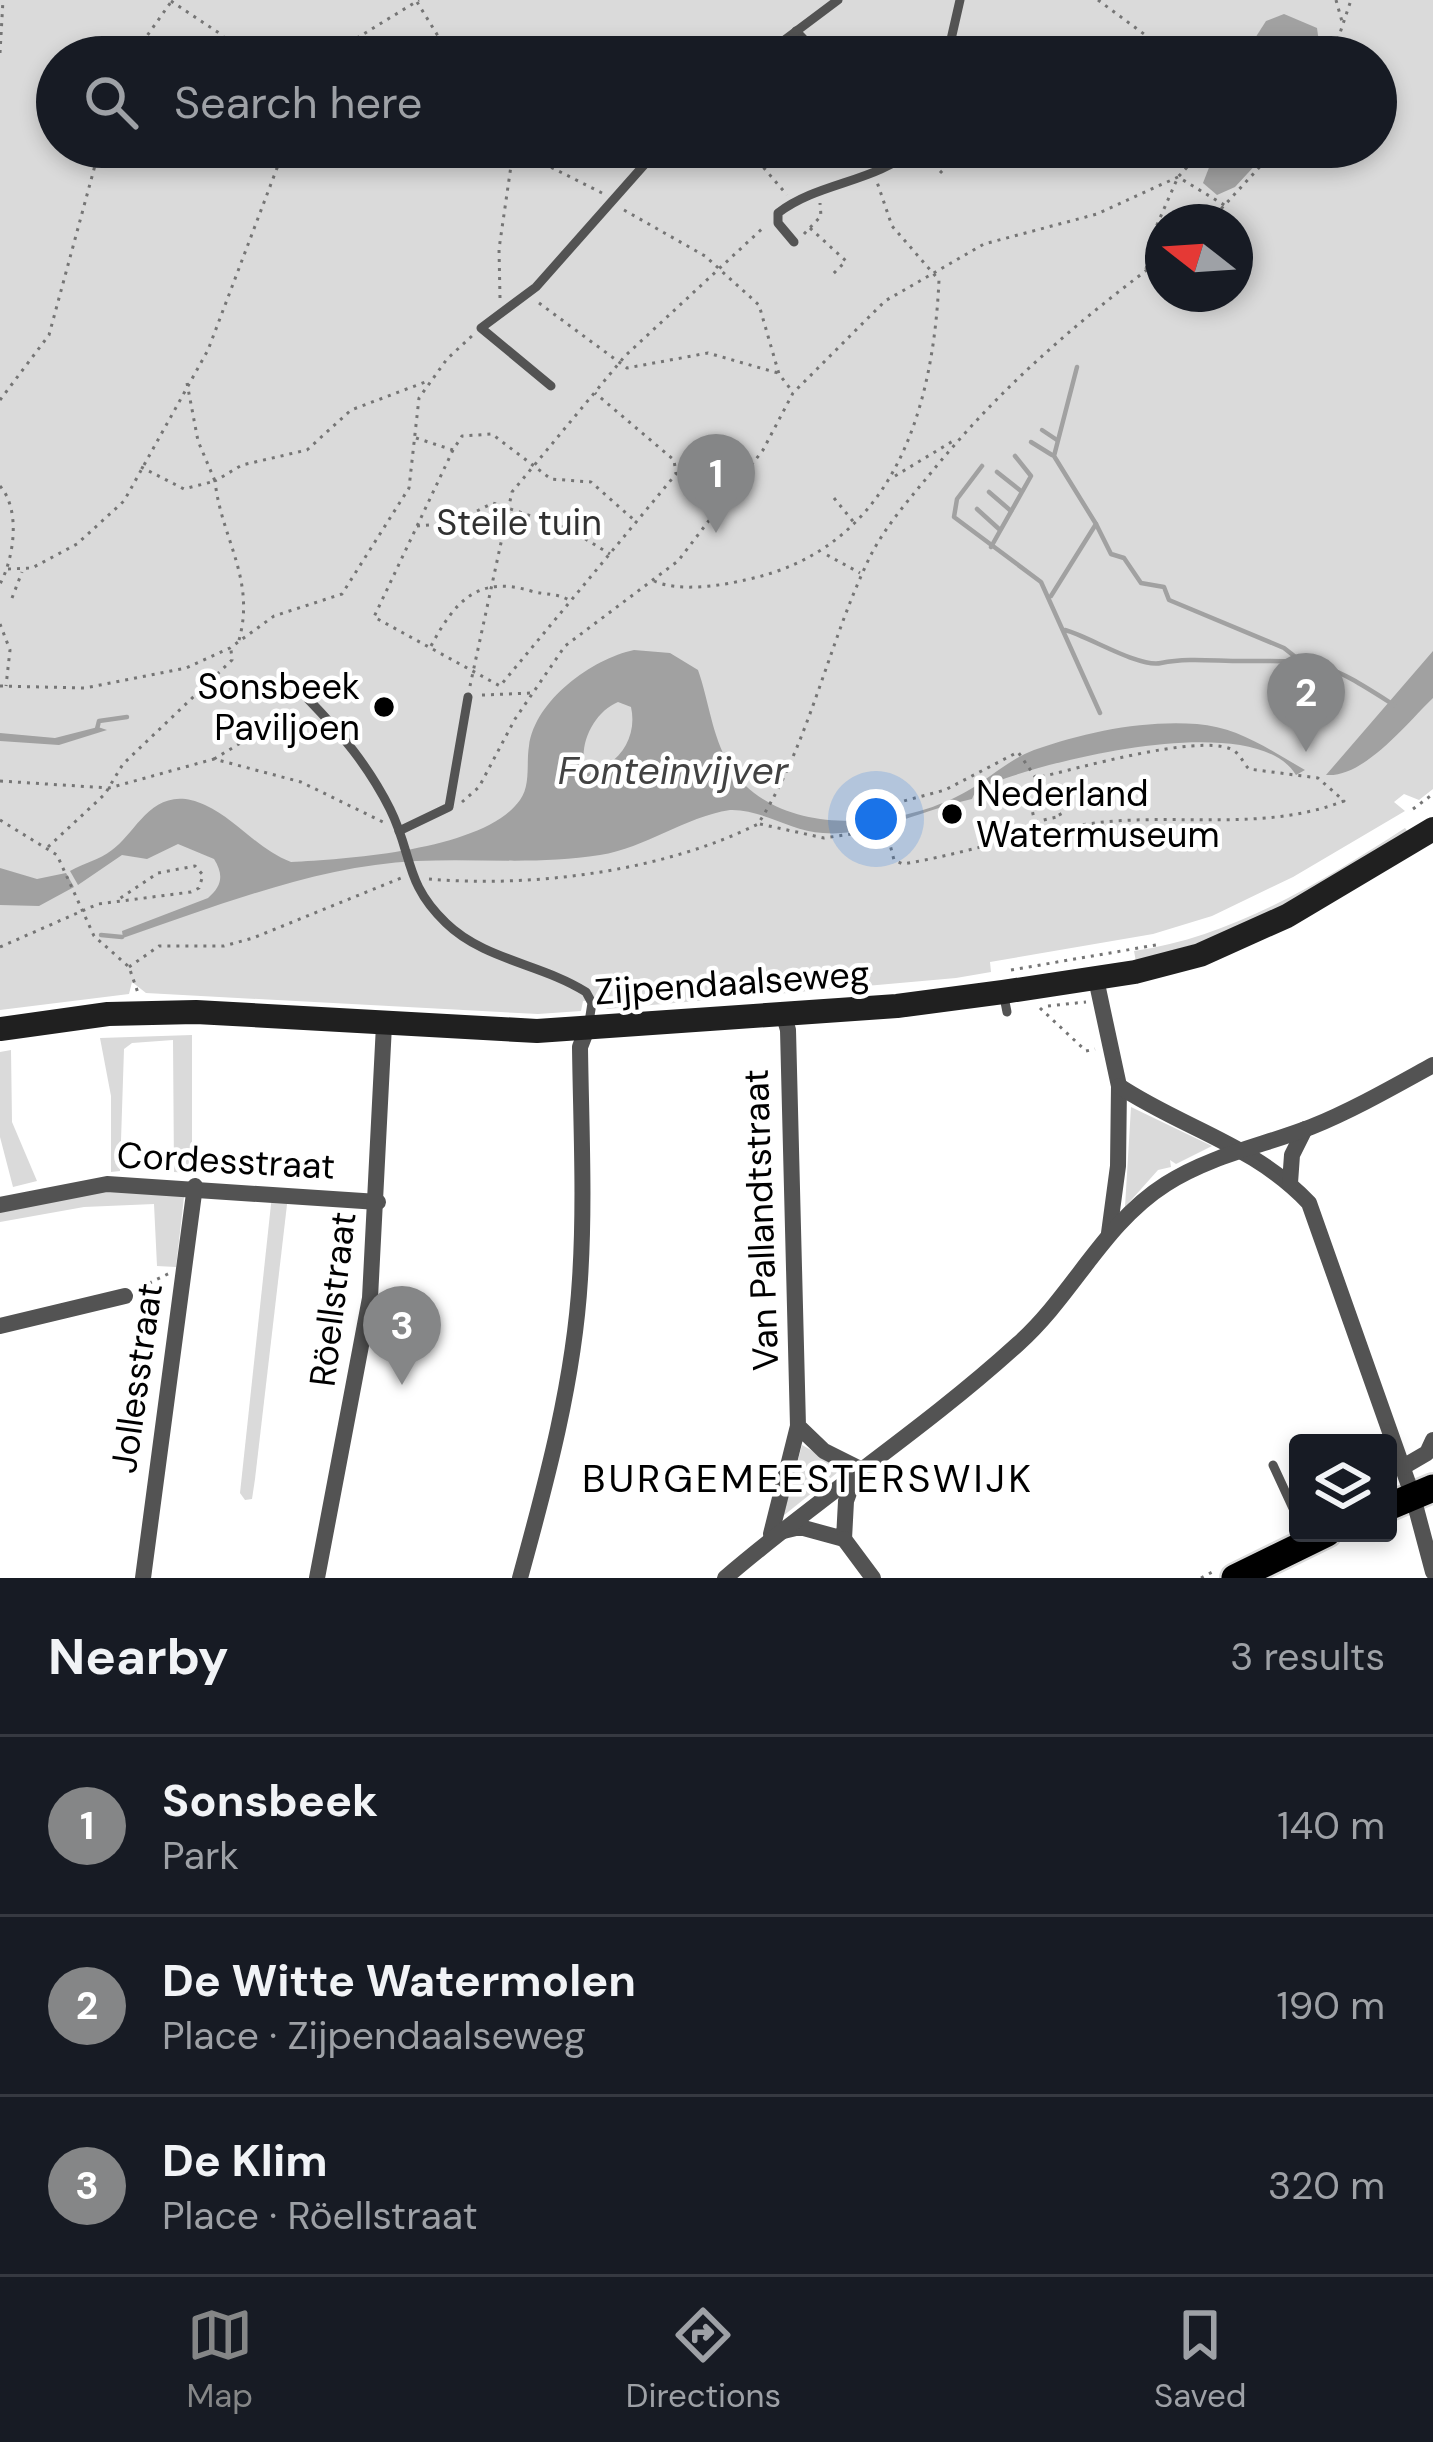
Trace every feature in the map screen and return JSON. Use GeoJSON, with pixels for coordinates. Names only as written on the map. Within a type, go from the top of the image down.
{"type":"FeatureCollection","features":[{"type":"Feature","properties":{"kind":"main road","name":"Zijpendaalseweg"},"geometry":{"type":"LineString","coordinates":[[0,1029],[139,1012],[494,1032],[587,1028],[1002,992],[1096,979],[1179,961],[1238,940],[1335,890],[1429,827]]}},
{"type":"Feature","properties":{"kind":"main road"},"geometry":{"type":"LineString","coordinates":[[1235,1578],[1293,1542]]}},
{"type":"Feature","properties":{"kind":"street"},"geometry":{"type":"LineString","coordinates":[[1096,979],[1119,1086],[1118,1166],[1109,1233]]}},
{"type":"Feature","properties":{"kind":"street","name":"Van Pallandtstraat"},"geometry":{"type":"LineString","coordinates":[[771,1534],[798,1426],[788,1030],[783,1013]]}},
{"type":"Feature","properties":{"kind":"street","name":"Röellstraat"},"geometry":{"type":"LineString","coordinates":[[316,1578],[346,1445],[378,1202],[384,1025]]}},
{"type":"Feature","properties":{"kind":"street"},"geometry":{"type":"LineString","coordinates":[[520,1578],[561,1415],[575,1324],[580,1262],[580,1047],[587,1028]]}},
{"type":"Feature","properties":{"kind":"street"},"geometry":{"type":"LineString","coordinates":[[724,1578],[771,1534],[1020,1343],[1057,1306],[1109,1233],[1163,1186],[1240,1148],[1305,1129],[1433,1065]]}},
{"type":"Feature","properties":{"kind":"street"},"geometry":{"type":"LineString","coordinates":[[1119,1086],[1240,1148],[1290,1183],[1316,1214],[1403,1467],[1433,1572]]}},
{"type":"Feature","properties":{"kind":"street"},"geometry":{"type":"LineString","coordinates":[[1290,1183],[1292,1155],[1305,1129]]}},
{"type":"Feature","properties":{"kind":"street","name":"Cordesstraat"},"geometry":{"type":"LineString","coordinates":[[0,1205],[107,1184],[195,1186],[378,1202]]}},
{"type":"Feature","properties":{"kind":"street","name":"Jollesstraat"},"geometry":{"type":"LineString","coordinates":[[143,1578],[195,1186]]}},
{"type":"Feature","properties":{"kind":"street"},"geometry":{"type":"LineString","coordinates":[[0,1326],[125,1296]]}},
{"type":"Feature","properties":{"kind":"street"},"geometry":{"type":"LineString","coordinates":[[798,1426],[824,1451],[858,1468]]}},
{"type":"Feature","properties":{"kind":"street"},"geometry":{"type":"LineString","coordinates":[[1403,1467],[1427,1453],[1433,1440]]}},
{"type":"Feature","properties":{"kind":"street"},"geometry":{"type":"LineString","coordinates":[[844,1539],[845,1501],[858,1468]]}},
{"type":"Feature","properties":{"kind":"street"},"geometry":{"type":"LineString","coordinates":[[771,1534],[800,1527],[844,1539],[873,1578]]}},
{"type":"Feature","properties":{"kind":"lane"},"geometry":{"type":"LineString","coordinates":[[789,36],[838,0]]}},
{"type":"Feature","properties":{"kind":"lane"},"geometry":{"type":"LineString","coordinates":[[952,36],[960,0]]}},
{"type":"Feature","properties":{"kind":"lane"},"geometry":{"type":"LineString","coordinates":[[796,31],[801,36]]}},
{"type":"Feature","properties":{"kind":"lane"},"geometry":{"type":"LineString","coordinates":[[551,386],[481,328],[528,295],[640,168]]}},
{"type":"Feature","properties":{"kind":"lane"},"geometry":{"type":"LineString","coordinates":[[794,242],[778,224],[778,213],[821,189],[882,168]]}},
{"type":"Feature","properties":{"kind":"lane"},"geometry":{"type":"LineString","coordinates":[[308,682],[305,693],[363,764],[399,831],[411,878],[437,914],[463,937],[586,992],[592,1012],[587,1028]]}},
{"type":"Feature","properties":{"kind":"lane"},"geometry":{"type":"LineString","coordinates":[[399,831],[448,807],[468,697]]}},
{"type":"Feature","properties":{"kind":"lane"},"geometry":{"type":"LineString","coordinates":[[1273,1465],[1289,1495]]}},
{"type":"Feature","properties":{"kind":"path"},"geometry":{"type":"LineString","coordinates":[[0,52],[3,0]]}},
{"type":"Feature","properties":{"kind":"path"},"geometry":{"type":"LineString","coordinates":[[146,36],[171,0],[223,36]]}},
{"type":"Feature","properties":{"kind":"path"},"geometry":{"type":"LineString","coordinates":[[1098,0],[1147,36]]}},
{"type":"Feature","properties":{"kind":"path"},"geometry":{"type":"LineString","coordinates":[[1336,0],[1343,25]]}},
{"type":"Feature","properties":{"kind":"path"},"geometry":{"type":"LineString","coordinates":[[1339,36],[1351,0]]}},
{"type":"Feature","properties":{"kind":"path"},"geometry":{"type":"LineString","coordinates":[[360,36],[417,1],[438,36]]}},
{"type":"Feature","properties":{"kind":"path"},"geometry":{"type":"LineString","coordinates":[[0,400],[50,335],[94,168]]}},
{"type":"Feature","properties":{"kind":"path"},"geometry":{"type":"LineString","coordinates":[[8,569],[22,569],[96,530],[124,501],[214,337],[277,168]]}},
{"type":"Feature","properties":{"kind":"path"},"geometry":{"type":"LineString","coordinates":[[505,310],[498,281],[509,168]]}},
{"type":"Feature","properties":{"kind":"path"},"geometry":{"type":"LineString","coordinates":[[551,168],[611,199],[716,267],[764,312],[779,374],[793,393]]}},
{"type":"Feature","properties":{"kind":"path"},"geometry":{"type":"LineString","coordinates":[[764,168],[794,202]]}},
{"type":"Feature","properties":{"kind":"path"},"geometry":{"type":"LineString","coordinates":[[940,172],[945,168]]}},
{"type":"Feature","properties":{"kind":"path"},"geometry":{"type":"LineString","coordinates":[[1166,204],[1186,168]]}},
{"type":"Feature","properties":{"kind":"path"},"geometry":{"type":"LineString","coordinates":[[1228,204],[1259,168]]}},
{"type":"Feature","properties":{"kind":"path"},"geometry":{"type":"LineString","coordinates":[[652,580],[670,586],[738,582],[825,553],[857,526],[892,476],[932,341],[939,286],[934,270],[892,226],[874,173]]}},
{"type":"Feature","properties":{"kind":"path"},"geometry":{"type":"LineString","coordinates":[[1178,177],[1223,204]]}},
{"type":"Feature","properties":{"kind":"path"},"geometry":{"type":"LineString","coordinates":[[448,807],[479,788],[531,693],[565,646],[678,561],[763,450],[793,393],[885,302],[934,270],[1000,238],[1096,214],[1178,177]]}},
{"type":"Feature","properties":{"kind":"path"},"geometry":{"type":"LineString","coordinates":[[794,242],[821,216],[821,189]]}},
{"type":"Feature","properties":{"kind":"path"},"geometry":{"type":"LineString","coordinates":[[531,693],[469,694],[507,508],[536,463],[619,364],[778,213]]}},
{"type":"Feature","properties":{"kind":"path"},"geometry":{"type":"LineString","coordinates":[[810,228],[846,261],[833,274]]}},
{"type":"Feature","properties":{"kind":"path"},"geometry":{"type":"LineString","coordinates":[[760,821],[803,730],[862,574],[887,529],[960,437],[1056,339],[1145,271]]}},
{"type":"Feature","properties":{"kind":"path"},"geometry":{"type":"LineString","coordinates":[[528,295],[619,364],[721,354],[779,374]]}},
{"type":"Feature","properties":{"kind":"path"},"geometry":{"type":"LineString","coordinates":[[0,624],[10,650],[3,687],[70,688],[139,680],[230,648],[274,616],[334,599],[350,587],[406,496],[419,398],[481,328]]}},
{"type":"Feature","properties":{"kind":"path"},"geometry":{"type":"LineString","coordinates":[[639,346],[647,363]]}},
{"type":"Feature","properties":{"kind":"path"},"geometry":{"type":"LineString","coordinates":[[141,467],[184,489],[215,481],[242,465],[308,450],[351,410],[430,381]]}},
{"type":"Feature","properties":{"kind":"path"},"geometry":{"type":"LineString","coordinates":[[187,382],[198,441],[240,561],[248,609],[238,641]]}},
{"type":"Feature","properties":{"kind":"path"},"geometry":{"type":"LineString","coordinates":[[595,393],[674,460],[676,474],[500,686],[374,617],[462,436],[487,433],[557,482],[591,482],[636,522]]}},
{"type":"Feature","properties":{"kind":"path"},"geometry":{"type":"LineString","coordinates":[[414,437],[453,451]]}},
{"type":"Feature","properties":{"kind":"path"},"geometry":{"type":"LineString","coordinates":[[892,476],[960,437]]}},
{"type":"Feature","properties":{"kind":"path"},"geometry":{"type":"LineString","coordinates":[[0,486],[10,507],[8,569],[0,584]]}},
{"type":"Feature","properties":{"kind":"path"},"geometry":{"type":"LineString","coordinates":[[834,497],[857,526]]}},
{"type":"Feature","properties":{"kind":"path"},"geometry":{"type":"LineString","coordinates":[[416,526],[454,523],[493,503],[569,530],[610,554]]}},
{"type":"Feature","properties":{"kind":"path"},"geometry":{"type":"LineString","coordinates":[[825,553],[862,574]]}},
{"type":"Feature","properties":{"kind":"path"},"geometry":{"type":"LineString","coordinates":[[11,598],[22,569]]}},
{"type":"Feature","properties":{"kind":"path"},"geometry":{"type":"LineString","coordinates":[[429,648],[454,606],[490,585],[560,595],[571,601]]}},
{"type":"Feature","properties":{"kind":"path"},"geometry":{"type":"LineString","coordinates":[[48,847],[109,788],[123,764],[232,659],[230,648]]}},
{"type":"Feature","properties":{"kind":"path"},"geometry":{"type":"LineString","coordinates":[[0,781],[109,788],[214,759],[299,707],[316,707]]}},
{"type":"Feature","properties":{"kind":"path"},"geometry":{"type":"LineString","coordinates":[[1035,776],[1164,750],[1223,747],[1236,752],[1249,770],[1318,778],[1344,801],[1314,813],[1198,822],[1109,821],[899,864],[883,815],[888,805],[945,790],[1004,757],[1023,753],[1038,785]]}},
{"type":"Feature","properties":{"kind":"path"},"geometry":{"type":"LineString","coordinates":[[214,759],[317,788],[399,831]]}},
{"type":"Feature","properties":{"kind":"path"},"geometry":{"type":"LineString","coordinates":[[1035,822],[1061,816],[1044,783],[1027,788],[1035,822],[1038,834]]}},
{"type":"Feature","properties":{"kind":"path"},"geometry":{"type":"LineString","coordinates":[[1413,809],[1433,794]]}},
{"type":"Feature","properties":{"kind":"path"},"geometry":{"type":"LineString","coordinates":[[1429,827],[1433,803]]}},
{"type":"Feature","properties":{"kind":"path"},"geometry":{"type":"LineString","coordinates":[[0,820],[48,847],[78,890],[81,913],[105,949],[129,967],[139,996],[155,995]]}},
{"type":"Feature","properties":{"kind":"path"},"geometry":{"type":"LineString","coordinates":[[129,967],[159,946],[224,946],[253,938],[384,882],[524,879],[589,871],[695,848],[760,821],[824,838],[886,826]]}},
{"type":"Feature","properties":{"kind":"path"},"geometry":{"type":"LineString","coordinates":[[0,947],[119,899],[190,892],[199,888],[203,875],[195,866],[180,865],[139,883],[119,899]]}},
{"type":"Feature","properties":{"kind":"path"},"geometry":{"type":"LineString","coordinates":[[1002,992],[1169,943]]}},
{"type":"Feature","properties":{"kind":"path"},"geometry":{"type":"LineString","coordinates":[[1040,1007],[1086,1052],[1109,1046]]}},
{"type":"Feature","properties":{"kind":"path"},"geometry":{"type":"LineString","coordinates":[[125,1296],[165,1272],[183,1273]]}},
{"type":"Feature","properties":{"kind":"green space","name":"Steile tuin"},"geometry":{"type":"Polygon","coordinates":[[[0,0],[1433,0],[1433,789],[1419,800],[1404,794],[1394,802],[1405,811],[1293,877],[1212,916],[1153,934],[990,962],[991,972],[956,978],[607,1009],[599,999],[583,1001],[581,1011],[538,1014],[146,993],[132,982],[129,994],[0,1010],[0,0]]]}},
{"type":"Feature","properties":{"kind":"green space"},"geometry":{"type":"Polygon","coordinates":[[[1405,828],[1410,835],[1238,931],[1136,962],[1134,951],[1242,920],[1309,887],[1405,828]]]}},
{"type":"Feature","properties":{"kind":"green space"},"geometry":{"type":"Polygon","coordinates":[[[192,1035],[192,1173],[174,1172],[173,1040],[132,1043],[124,1049],[120,1171],[111,1172],[111,1096],[100,1038],[192,1035]]]}},
{"type":"Feature","properties":{"kind":"green space"},"geometry":{"type":"Polygon","coordinates":[[[11,1050],[12,1122],[37,1181],[13,1187],[0,1137],[0,1052],[11,1050]]]}},
{"type":"Feature","properties":{"kind":"green space"},"geometry":{"type":"Polygon","coordinates":[[[1131,1107],[1212,1146],[1176,1164],[1170,1160],[1171,1167],[1158,1170],[1125,1207],[1131,1107]]]}},
{"type":"Feature","properties":{"kind":"green space"},"geometry":{"type":"Polygon","coordinates":[[[185,1188],[176,1267],[157,1266],[154,1204],[84,1207],[0,1222],[0,1206],[60,1191],[185,1188]]]}},
{"type":"Feature","properties":{"kind":"green space"},"geometry":{"type":"Polygon","coordinates":[[[272,1195],[288,1196],[255,1479],[252,1499],[245,1500],[240,1493],[272,1195]]]}},
{"type":"Feature","properties":{"kind":"green space"},"geometry":{"type":"Polygon","coordinates":[[[802,1445],[843,1468],[783,1516],[802,1445]]]}},
{"type":"Feature","properties":{"kind":"water"},"geometry":{"type":"Polygon","coordinates":[[[1284,14],[1317,28],[1318,36],[1256,36],[1266,21],[1284,14]]]}},
{"type":"Feature","properties":{"kind":"water"},"geometry":{"type":"Polygon","coordinates":[[[1209,168],[1253,168],[1235,187],[1217,195],[1203,183],[1209,168]]]}},
{"type":"Feature","properties":{"kind":"water","name":"Fonteinvijver"},"geometry":{"type":"Polygon","coordinates":[[[634,650],[670,653],[698,670],[730,766],[749,789],[803,816],[867,820],[929,808],[966,792],[1034,750],[1135,726],[1177,723],[1226,730],[1305,770],[1296,775],[1273,755],[1237,745],[1144,746],[1046,766],[976,790],[972,799],[860,831],[823,833],[730,810],[600,855],[531,861],[416,861],[341,871],[267,889],[123,938],[122,931],[208,898],[220,880],[214,859],[178,844],[147,859],[122,855],[78,885],[70,871],[112,850],[148,812],[172,800],[205,805],[291,862],[414,849],[478,830],[520,800],[534,729],[554,698],[584,672],[634,650]],[[618,702],[594,723],[585,743],[588,773],[608,764],[623,749],[631,729],[631,707],[618,702]]]}},
{"type":"Feature","properties":{"kind":"water"},"geometry":{"type":"Polygon","coordinates":[[[1433,651],[1433,698],[1369,759],[1340,774],[1326,775],[1433,651]]]}},
{"type":"Feature","properties":{"kind":"water"},"geometry":{"type":"Polygon","coordinates":[[[98,727],[107,730],[59,745],[0,741],[0,733],[55,738],[98,727]]]}},
{"type":"Feature","properties":{"kind":"water"},"geometry":{"type":"Polygon","coordinates":[[[0,868],[37,879],[66,873],[74,887],[39,906],[0,905],[0,868]]]}},
{"type":"Feature","properties":{"kind":"waterway"},"geometry":{"type":"LineString","coordinates":[[1051,596],[1096,524],[1054,456],[1077,367]]}},
{"type":"Feature","properties":{"kind":"waterway"},"geometry":{"type":"LineString","coordinates":[[1042,430],[1057,440]]}},
{"type":"Feature","properties":{"kind":"waterway"},"geometry":{"type":"LineString","coordinates":[[1031,442],[1052,455]]}},
{"type":"Feature","properties":{"kind":"waterway"},"geometry":{"type":"LineString","coordinates":[[991,547],[1031,476],[1015,456]]}},
{"type":"Feature","properties":{"kind":"waterway"},"geometry":{"type":"LineString","coordinates":[[982,466],[957,499],[954,517],[1041,582],[1100,713]]}},
{"type":"Feature","properties":{"kind":"waterway"},"geometry":{"type":"LineString","coordinates":[[997,472],[1021,491]]}},
{"type":"Feature","properties":{"kind":"waterway"},"geometry":{"type":"LineString","coordinates":[[989,492],[1011,511]]}},
{"type":"Feature","properties":{"kind":"waterway"},"geometry":{"type":"LineString","coordinates":[[977,509],[999,529]]}},
{"type":"Feature","properties":{"kind":"waterway"},"geometry":{"type":"LineString","coordinates":[[1096,524],[1111,554],[1124,558],[1141,583],[1164,587],[1169,600],[1284,648],[1298,659]]}},
{"type":"Feature","properties":{"kind":"waterway"},"geometry":{"type":"LineString","coordinates":[[1065,630],[1152,663],[1312,664],[1341,674],[1394,705]]}},
{"type":"Feature","properties":{"kind":"waterway"},"geometry":{"type":"LineString","coordinates":[[97,729],[99,721],[127,717]]}},
{"type":"Feature","properties":{"kind":"waterway"},"geometry":{"type":"LineString","coordinates":[[101,935],[122,937]]}},
{"type":"Feature","properties":{"kind":"place","name":"Sonsbeek"},"geometry":{"type":"Point","coordinates":[716,533]}},
{"type":"Feature","properties":{"kind":"place","name":"Sonsbeek Paviljoen"},"geometry":{"type":"Point","coordinates":[384,707]}},
{"type":"Feature","properties":{"kind":"place","name":"De Witte Watermolen"},"geometry":{"type":"Point","coordinates":[1306,752]}},
{"type":"Feature","properties":{"kind":"place","name":"Nederland Watermuseum"},"geometry":{"type":"Point","coordinates":[952,814]}},
{"type":"Feature","properties":{"kind":"place","name":"De Klim"},"geometry":{"type":"Point","coordinates":[402,1385]}},
{"type":"Feature","properties":{"kind":"district","name":"BURGEMEESTERSWIJK"},"geometry":{"type":"Point","coordinates":[808,1478]}}]}
